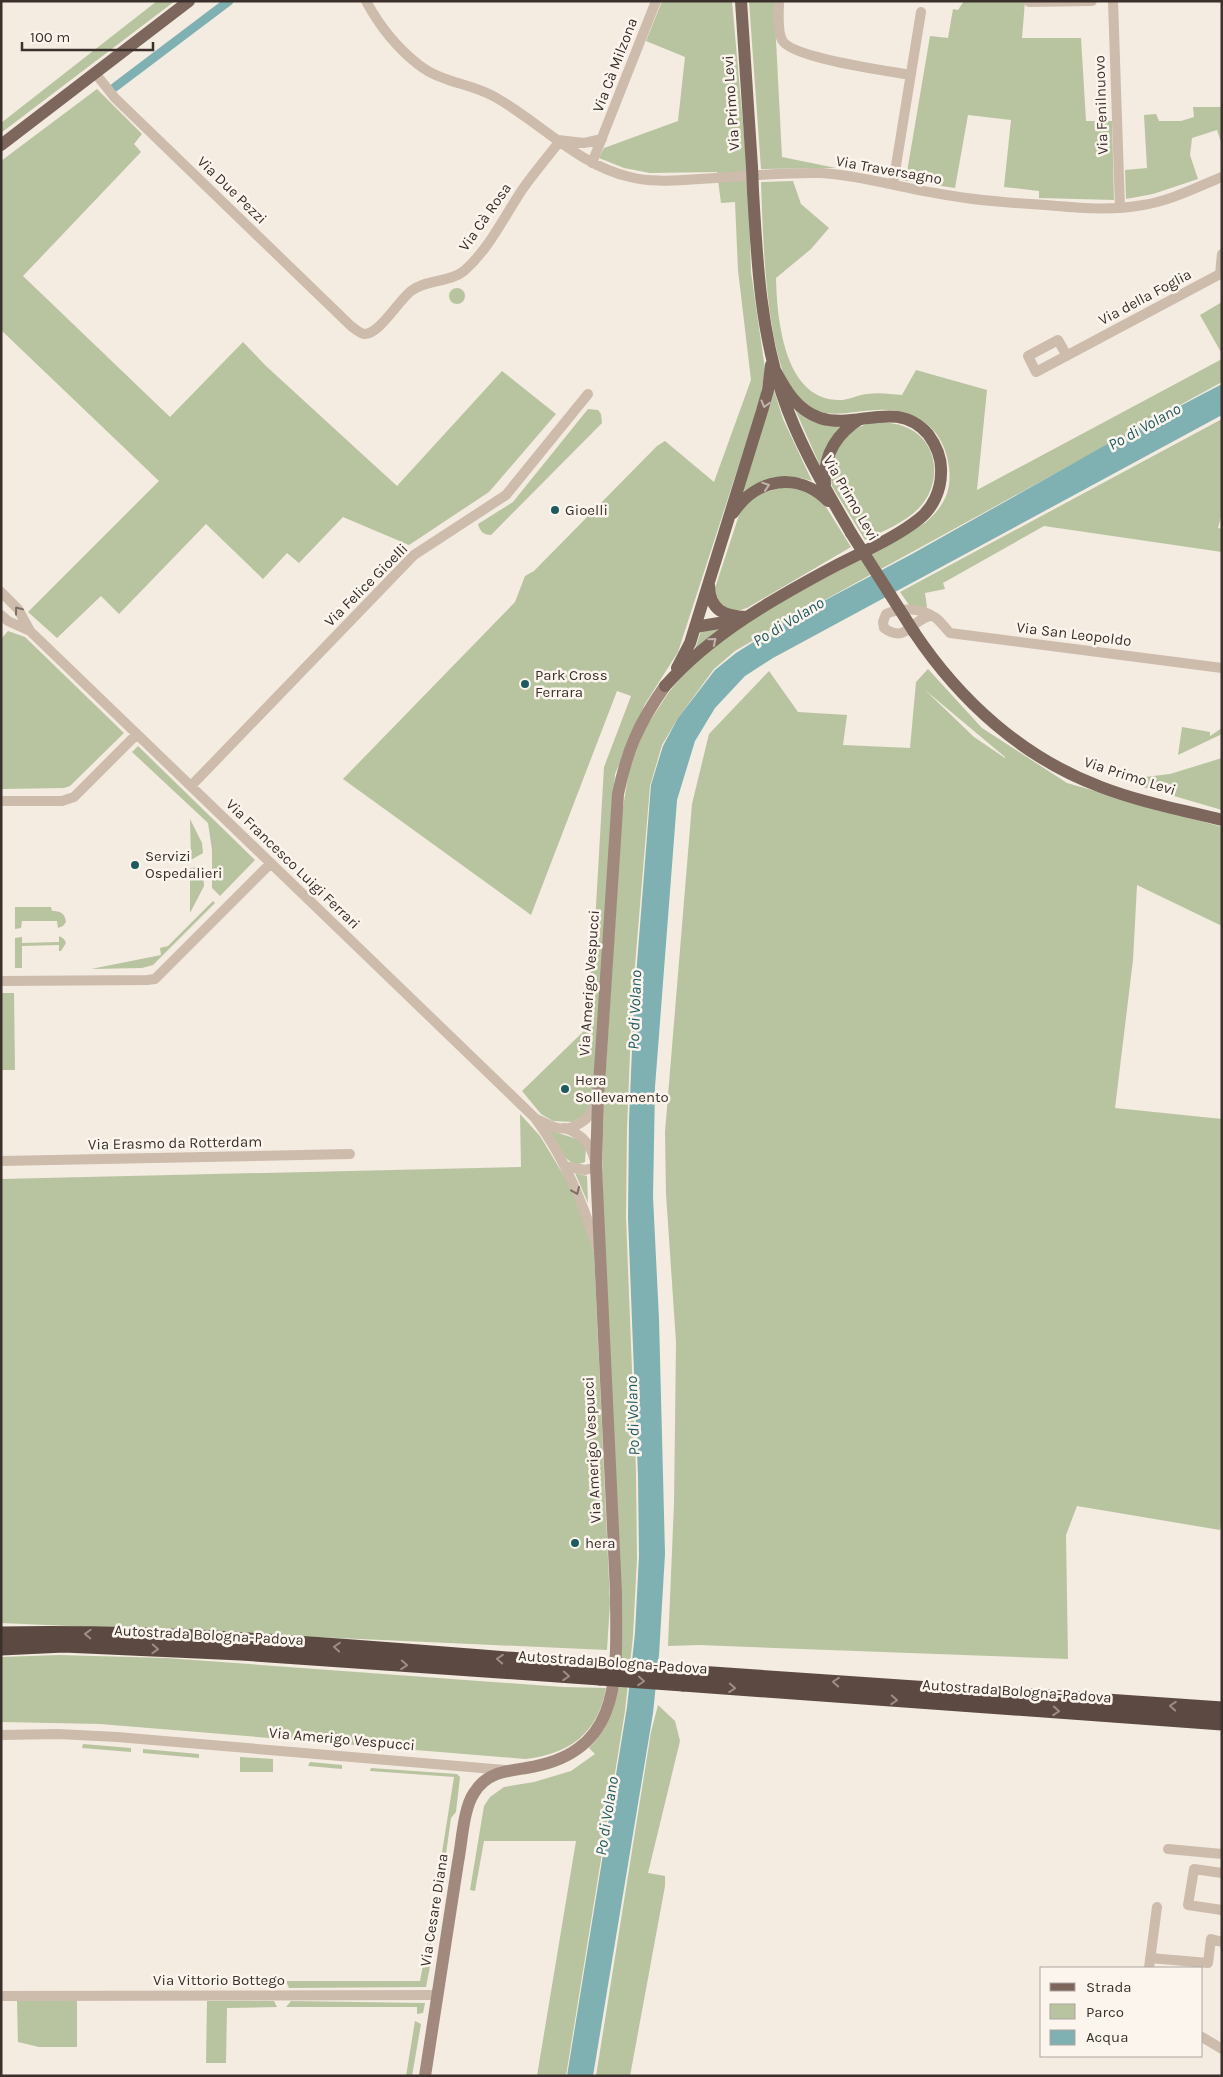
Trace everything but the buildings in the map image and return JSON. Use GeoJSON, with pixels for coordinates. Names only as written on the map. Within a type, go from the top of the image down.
{"type":"FeatureCollection","features":[{"type":"Feature","properties":{"kind":"highway","name":"Autostrada Bologna-Padova"},"geometry":{"type":"LineString","coordinates":[[1,1634],[64,1633],[241,1640],[600,1672],[1222,1723]]}},
{"type":"Feature","properties":{"kind":"highway","name":"Autostrada Bologna-Padova"},"geometry":{"type":"LineString","coordinates":[[1,1648],[64,1644],[600,1672]]}},
{"type":"Feature","properties":{"kind":"highway","name":"Autostrada Bologna-Padova"},"geometry":{"type":"LineString","coordinates":[[683,1678],[1222,1709]]}},
{"type":"Feature","properties":{"kind":"main road"},"geometry":{"type":"LineString","coordinates":[[1,145],[98,77],[189,1]]}},
{"type":"Feature","properties":{"kind":"main road","name":"Via Primo Levi"},"geometry":{"type":"LineString","coordinates":[[741,1],[760,287],[771,356],[782,394],[799,436],[840,514],[914,632],[942,670],[980,712],[1018,743],[1076,777],[1113,791],[1222,820]]}},
{"type":"Feature","properties":{"kind":"main road"},"geometry":{"type":"LineString","coordinates":[[665,686],[684,655],[695,627],[768,390],[771,356]]}},
{"type":"Feature","properties":{"kind":"main road"},"geometry":{"type":"LineString","coordinates":[[665,686],[684,665],[718,637],[747,617],[920,518],[934,501],[941,481],[942,466],[938,451],[923,429],[908,420],[896,416],[883,415],[834,420],[811,414],[799,406],[790,396],[775,370]]}},
{"type":"Feature","properties":{"kind":"main road"},"geometry":{"type":"LineString","coordinates":[[825,488],[826,466],[832,447],[843,432],[861,418]]}},
{"type":"Feature","properties":{"kind":"main road"},"geometry":{"type":"LineString","coordinates":[[724,534],[732,514],[746,496],[757,489],[778,483],[790,482],[810,487],[819,492],[840,514]]}},
{"type":"Feature","properties":{"kind":"main road"},"geometry":{"type":"LineString","coordinates":[[708,583],[710,598],[720,611],[727,615],[747,617]]}},
{"type":"Feature","properties":{"kind":"main road"},"geometry":{"type":"LineString","coordinates":[[695,627],[728,623],[747,617]]}},
{"type":"Feature","properties":{"kind":"main road","name":"Via Amerigo Vespucci"},"geometry":{"type":"LineString","coordinates":[[508,1771],[550,1764],[577,1751],[596,1732],[605,1717],[612,1692],[616,1638],[616,1593],[599,1253],[596,1167],[598,1100],[618,794],[624,762],[633,740],[646,714],[665,686]]}},
{"type":"Feature","properties":{"kind":"main road","name":"Via Cesare Diana"},"geometry":{"type":"LineString","coordinates":[[425,2076],[468,1807],[474,1792],[480,1784],[497,1773],[508,1771]]}},
{"type":"Feature","properties":{"kind":"street","name":"Via Traversagno"},"geometry":{"type":"LineString","coordinates":[[366,1],[379,24],[410,59],[426,71],[442,79],[477,89],[494,97],[592,163],[629,177],[645,180],[681,180],[803,173],[854,177],[936,194],[1002,202],[1120,208],[1155,202],[1222,177]]}},
{"type":"Feature","properties":{"kind":"street","name":"Via Cà Milzona"},"geometry":{"type":"LineString","coordinates":[[592,163],[656,1]]}},
{"type":"Feature","properties":{"kind":"street"},"geometry":{"type":"LineString","coordinates":[[779,1],[781,37],[785,44],[819,58],[911,75]]}},
{"type":"Feature","properties":{"kind":"street"},"geometry":{"type":"LineString","coordinates":[[1029,2],[1092,1]]}},
{"type":"Feature","properties":{"kind":"street","name":"Via Fenilnuovo"},"geometry":{"type":"LineString","coordinates":[[1113,1],[1120,208]]}},
{"type":"Feature","properties":{"kind":"street"},"geometry":{"type":"LineString","coordinates":[[893,184],[921,12]]}},
{"type":"Feature","properties":{"kind":"street","name":"Via Due Pezzi"},"geometry":{"type":"LineString","coordinates":[[98,77],[114,98],[352,326]]}},
{"type":"Feature","properties":{"kind":"street"},"geometry":{"type":"LineString","coordinates":[[557,141],[584,143],[602,139]]}},
{"type":"Feature","properties":{"kind":"street","name":"Via Cà Rosa"},"geometry":{"type":"LineString","coordinates":[[352,326],[360,333],[370,333],[410,291],[422,284],[453,276],[465,270],[500,227],[522,189],[557,141]]}},
{"type":"Feature","properties":{"kind":"street","name":"Via della Foglia"},"geometry":{"type":"LineString","coordinates":[[1067,356],[1220,274],[1222,254]]}},
{"type":"Feature","properties":{"kind":"street","name":"Via Felice Gioelli"},"geometry":{"type":"LineString","coordinates":[[191,786],[414,555],[506,495],[588,394]]}},
{"type":"Feature","properties":{"kind":"street","name":"Via Francesco Luigi Ferrari"},"geometry":{"type":"LineString","coordinates":[[1,592],[18,609],[30,631],[535,1118],[565,1166],[585,1211],[599,1253]]}},
{"type":"Feature","properties":{"kind":"street","name":"Via Francesco Luigi Ferrari"},"geometry":{"type":"LineString","coordinates":[[1,615],[8,621],[30,631]]}},
{"type":"Feature","properties":{"kind":"street","name":"Via San Leopoldo"},"geometry":{"type":"LineString","coordinates":[[930,616],[936,618],[950,634],[1222,668]]}},
{"type":"Feature","properties":{"kind":"street"},"geometry":{"type":"LineString","coordinates":[[1,801],[62,801],[74,797],[137,734]]}},
{"type":"Feature","properties":{"kind":"street"},"geometry":{"type":"LineString","coordinates":[[1,982],[155,979],[271,863]]}},
{"type":"Feature","properties":{"kind":"street"},"geometry":{"type":"LineString","coordinates":[[564,1128],[574,1127],[589,1117],[598,1100]]}},
{"type":"Feature","properties":{"kind":"street","name":"Via Francesco Luigi Ferrari"},"geometry":{"type":"LineString","coordinates":[[535,1118],[554,1127],[564,1128],[580,1135],[586,1141],[594,1157],[596,1167]]}},
{"type":"Feature","properties":{"kind":"street","name":"Via Erasmo da Rotterdam"},"geometry":{"type":"LineString","coordinates":[[1,1161],[350,1154]]}},
{"type":"Feature","properties":{"kind":"street"},"geometry":{"type":"LineString","coordinates":[[565,1166],[585,1170],[596,1167]]}},
{"type":"Feature","properties":{"kind":"street","name":"Via Amerigo Vespucci"},"geometry":{"type":"LineString","coordinates":[[1,1735],[117,1736],[508,1771]]}},
{"type":"Feature","properties":{"kind":"street"},"geometry":{"type":"LineString","coordinates":[[1168,1849],[1222,1854]]}},
{"type":"Feature","properties":{"kind":"street"},"geometry":{"type":"LineString","coordinates":[[1222,1873],[1194,1869],[1188,1905],[1222,1910]]}},
{"type":"Feature","properties":{"kind":"street"},"geometry":{"type":"LineString","coordinates":[[1157,1907],[1150,1963],[1208,1963],[1211,1939],[1222,1942]]}},
{"type":"Feature","properties":{"kind":"street","name":"Via Vittorio Bottego"},"geometry":{"type":"LineString","coordinates":[[1,1996],[437,1994]]}},
{"type":"Feature","properties":{"kind":"street"},"geometry":{"type":"LineString","coordinates":[[1203,2038],[1222,2049]]}},
{"type":"Feature","properties":{"kind":"green space"},"geometry":{"type":"Polygon","coordinates":[[[157,1],[175,1],[1,133],[1,123],[157,1]]]}},
{"type":"Feature","properties":{"kind":"green space"},"geometry":{"type":"Polygon","coordinates":[[[662,1],[732,1],[748,180],[751,272],[765,369],[760,400],[678,652],[645,704],[615,774],[593,1099],[589,1112],[573,1122],[553,1121],[541,1114],[522,1091],[585,1030],[595,923],[604,767],[631,696],[617,691],[531,915],[343,779],[515,602],[525,576],[534,571],[657,446],[665,441],[714,482],[751,380],[738,270],[735,202],[721,203],[717,172],[650,173],[624,168],[599,158],[604,148],[678,121],[685,57],[646,41],[662,1]]]}},
{"type":"Feature","properties":{"kind":"green space"},"geometry":{"type":"Polygon","coordinates":[[[749,1],[774,1],[782,157],[836,168],[761,169],[749,1]]]}},
{"type":"Feature","properties":{"kind":"green space"},"geometry":{"type":"Polygon","coordinates":[[[964,1],[1025,1],[1022,38],[1081,38],[1086,121],[1112,121],[1114,200],[1039,198],[1039,191],[1004,187],[1011,120],[968,115],[955,188],[901,180],[899,170],[907,172],[930,36],[948,38],[953,9],[958,10],[964,1]]]}},
{"type":"Feature","properties":{"kind":"green space"},"geometry":{"type":"Polygon","coordinates":[[[97,89],[142,134],[134,144],[141,152],[23,276],[170,417],[243,342],[266,366],[397,486],[502,371],[556,414],[489,492],[409,545],[343,517],[299,563],[287,553],[263,579],[206,524],[119,614],[101,596],[57,638],[28,612],[159,481],[1,330],[1,161],[97,89]]]}},
{"type":"Feature","properties":{"kind":"green space"},"geometry":{"type":"Polygon","coordinates":[[[1193,107],[1222,107],[1222,145],[1217,130],[1192,138],[1190,155],[1198,179],[1153,194],[1126,199],[1125,170],[1147,168],[1144,115],[1156,114],[1159,121],[1181,121],[1194,117],[1193,107]]]}},
{"type":"Feature","properties":{"kind":"green space"},"geometry":{"type":"Polygon","coordinates":[[[793,181],[801,204],[829,228],[811,249],[776,278],[782,334],[787,354],[795,371],[805,386],[819,396],[837,400],[871,393],[902,395],[916,370],[987,390],[977,490],[1222,359],[1222,382],[788,620],[735,651],[714,669],[678,718],[662,745],[650,786],[632,1001],[627,1130],[626,1217],[636,1472],[637,1558],[633,1636],[625,1711],[566,2076],[537,2076],[576,1841],[484,1841],[475,1891],[470,1890],[484,1806],[490,1797],[504,1787],[534,1782],[571,1771],[595,1754],[589,1748],[600,1736],[608,1722],[614,1707],[617,1691],[602,1173],[604,1097],[622,814],[629,770],[644,730],[669,692],[688,668],[743,623],[925,523],[937,511],[945,499],[949,484],[950,476],[946,454],[935,432],[926,423],[916,417],[892,410],[834,414],[814,410],[796,397],[786,379],[778,354],[768,294],[761,182],[793,181]]]}},
{"type":"Feature","properties":{"kind":"green space"},"geometry":{"type":"Polygon","coordinates":[[[457,288],[465,296],[457,304],[449,296],[457,288]]]}},
{"type":"Feature","properties":{"kind":"green space"},"geometry":{"type":"Polygon","coordinates":[[[1222,302],[1222,354],[1200,315],[1222,302]]]}},
{"type":"Feature","properties":{"kind":"green space"},"geometry":{"type":"Polygon","coordinates":[[[773,387],[783,419],[812,481],[801,478],[741,496],[773,387]]]}},
{"type":"Feature","properties":{"kind":"green space"},"geometry":{"type":"Polygon","coordinates":[[[794,407],[848,423],[822,470],[794,407]]]}},
{"type":"Feature","properties":{"kind":"green space"},"geometry":{"type":"Polygon","coordinates":[[[588,409],[598,410],[601,414],[602,423],[491,535],[482,532],[478,524],[513,502],[588,409]]]}},
{"type":"Feature","properties":{"kind":"green space"},"geometry":{"type":"Polygon","coordinates":[[[1222,419],[1222,513],[1218,528],[1222,529],[1222,552],[1044,526],[943,583],[945,589],[925,593],[927,607],[923,610],[909,605],[900,592],[1222,419]]]}},
{"type":"Feature","properties":{"kind":"green space"},"geometry":{"type":"Polygon","coordinates":[[[882,422],[908,428],[919,435],[932,454],[934,477],[926,500],[918,509],[900,523],[865,540],[832,486],[832,462],[839,447],[849,434],[862,426],[882,422]]]}},
{"type":"Feature","properties":{"kind":"green space"},"geometry":{"type":"Polygon","coordinates":[[[786,486],[812,492],[826,507],[851,547],[747,608],[737,611],[720,607],[715,588],[741,509],[754,496],[786,486]]]}},
{"type":"Feature","properties":{"kind":"green space"},"geometry":{"type":"Polygon","coordinates":[[[728,626],[694,652],[701,631],[728,626]]]}},
{"type":"Feature","properties":{"kind":"green space"},"geometry":{"type":"Polygon","coordinates":[[[8,631],[25,637],[124,733],[70,786],[64,788],[1,789],[1,639],[8,631]]]}},
{"type":"Feature","properties":{"kind":"green space"},"geometry":{"type":"Polygon","coordinates":[[[928,669],[982,728],[1067,783],[1222,827],[1222,926],[1137,885],[1133,960],[1115,1108],[1222,1119],[1222,1520],[1220,1530],[1077,1506],[1066,1535],[1068,1659],[699,1645],[668,1646],[674,1503],[676,1342],[666,1194],[665,1132],[692,804],[709,734],[769,671],[798,712],[847,715],[843,745],[910,748],[916,682],[928,669]],[[925,690],[974,737],[1005,757],[925,690]]]}},
{"type":"Feature","properties":{"kind":"green space"},"geometry":{"type":"Polygon","coordinates":[[[1182,727],[1210,732],[1210,736],[1222,728],[1222,734],[1178,755],[1182,727]]]}},
{"type":"Feature","properties":{"kind":"green space"},"geometry":{"type":"Polygon","coordinates":[[[138,746],[255,860],[220,896],[212,888],[212,850],[208,823],[132,752],[138,746]]]}},
{"type":"Feature","properties":{"kind":"green space"},"geometry":{"type":"Polygon","coordinates":[[[1222,758],[1222,810],[1119,780],[1170,774],[1222,758]]]}},
{"type":"Feature","properties":{"kind":"green space"},"geometry":{"type":"Polygon","coordinates":[[[190,819],[202,843],[203,853],[191,860],[190,819]]]}},
{"type":"Feature","properties":{"kind":"green space"},"geometry":{"type":"Polygon","coordinates":[[[203,867],[204,886],[190,913],[190,868],[203,867]]]}},
{"type":"Feature","properties":{"kind":"green space"},"geometry":{"type":"Polygon","coordinates":[[[213,901],[215,903],[153,965],[142,968],[91,969],[161,955],[160,948],[168,946],[213,901]]]}},
{"type":"Feature","properties":{"kind":"green space"},"geometry":{"type":"Polygon","coordinates":[[[15,907],[51,907],[52,911],[60,912],[63,915],[66,922],[58,928],[57,921],[22,921],[21,928],[15,929],[15,907]]]}},
{"type":"Feature","properties":{"kind":"green space"},"geometry":{"type":"Polygon","coordinates":[[[59,936],[66,943],[61,951],[59,951],[59,945],[22,946],[22,968],[15,968],[15,938],[22,937],[22,943],[59,942],[59,936]]]}},
{"type":"Feature","properties":{"kind":"green space"},"geometry":{"type":"Polygon","coordinates":[[[1,993],[14,993],[15,1070],[1,1070],[1,993]]]}},
{"type":"Feature","properties":{"kind":"green space"},"geometry":{"type":"Polygon","coordinates":[[[520,1114],[540,1136],[572,1189],[594,1252],[610,1603],[607,1650],[1,1623],[1,1179],[521,1167],[520,1114]]]}},
{"type":"Feature","properties":{"kind":"green space"},"geometry":{"type":"Polygon","coordinates":[[[549,1130],[577,1139],[586,1148],[585,1162],[572,1163],[567,1159],[549,1130]]]}},
{"type":"Feature","properties":{"kind":"green space"},"geometry":{"type":"Polygon","coordinates":[[[575,1173],[587,1176],[588,1203],[575,1173]]]}},
{"type":"Feature","properties":{"kind":"green space"},"geometry":{"type":"Polygon","coordinates":[[[59,1655],[166,1658],[563,1687],[606,1688],[596,1718],[579,1739],[555,1752],[525,1759],[100,1724],[1,1722],[1,1657],[59,1655]]]}},
{"type":"Feature","properties":{"kind":"green space"},"geometry":{"type":"Polygon","coordinates":[[[658,1705],[675,1721],[680,1741],[648,1873],[665,1876],[665,1886],[630,2076],[596,2076],[651,1732],[658,1705]]]}},
{"type":"Feature","properties":{"kind":"green space"},"geometry":{"type":"Polygon","coordinates":[[[83,1744],[131,1748],[131,1752],[82,1748],[83,1744]]]}},
{"type":"Feature","properties":{"kind":"green space"},"geometry":{"type":"Polygon","coordinates":[[[143,1749],[199,1754],[199,1758],[143,1753],[143,1749]]]}},
{"type":"Feature","properties":{"kind":"green space"},"geometry":{"type":"Polygon","coordinates":[[[240,1757],[273,1759],[273,1772],[240,1772],[240,1757]]]}},
{"type":"Feature","properties":{"kind":"green space"},"geometry":{"type":"Polygon","coordinates":[[[310,1762],[342,1765],[342,1769],[308,1766],[310,1762]]]}},
{"type":"Feature","properties":{"kind":"green space"},"geometry":{"type":"Polygon","coordinates":[[[371,1768],[457,1774],[460,1777],[456,1812],[451,1818],[445,1861],[440,1865],[454,1777],[370,1771],[371,1768]]]}},
{"type":"Feature","properties":{"kind":"green space"},"geometry":{"type":"Polygon","coordinates":[[[436,1896],[439,1899],[426,1987],[289,1988],[286,1981],[420,1981],[436,1896]]]}},
{"type":"Feature","properties":{"kind":"green space"},"geometry":{"type":"Polygon","coordinates":[[[77,2000],[77,2047],[39,2047],[18,2042],[17,2001],[77,2000]]]}},
{"type":"Feature","properties":{"kind":"green space"},"geometry":{"type":"Polygon","coordinates":[[[207,2001],[274,2001],[277,2007],[227,2008],[226,2063],[206,2063],[207,2001]]]}},
{"type":"Feature","properties":{"kind":"green space"},"geometry":{"type":"Polygon","coordinates":[[[291,2001],[425,2003],[423,2013],[417,2014],[417,2007],[286,2007],[291,2001]]]}},
{"type":"Feature","properties":{"kind":"green space"},"geometry":{"type":"Polygon","coordinates":[[[415,2021],[421,2024],[412,2076],[406,2076],[415,2021]]]}},
{"type":"Feature","properties":{"kind":"water","name":"Po di Volano"},"geometry":{"type":"Polygon","coordinates":[[[1222,384],[1222,415],[773,658],[745,676],[715,708],[695,741],[677,800],[655,1087],[653,1197],[659,1319],[665,1554],[659,1655],[653,1713],[593,2076],[567,2076],[627,1707],[635,1633],[639,1556],[638,1475],[628,1218],[629,1121],[634,1002],[651,785],[663,746],[678,718],[715,670],[736,653],[788,620],[912,554],[1104,446],[1222,384]]]}},
{"type":"Feature","properties":{"kind":"waterway"},"geometry":{"type":"LineString","coordinates":[[115,87],[229,1]]}},
{"type":"Feature","properties":{"kind":"place","name":"Gioelli"},"geometry":{"type":"Point","coordinates":[555,510]}},
{"type":"Feature","properties":{"kind":"place","name":"Park Cross Ferrara"},"geometry":{"type":"Point","coordinates":[525,684]}},
{"type":"Feature","properties":{"kind":"place","name":"Servizi Ospedalieri"},"geometry":{"type":"Point","coordinates":[135,865]}},
{"type":"Feature","properties":{"kind":"place","name":"Hera Sollevamento"},"geometry":{"type":"Point","coordinates":[565,1089]}},
{"type":"Feature","properties":{"kind":"place","name":"hera"},"geometry":{"type":"Point","coordinates":[575,1543]}}]}
